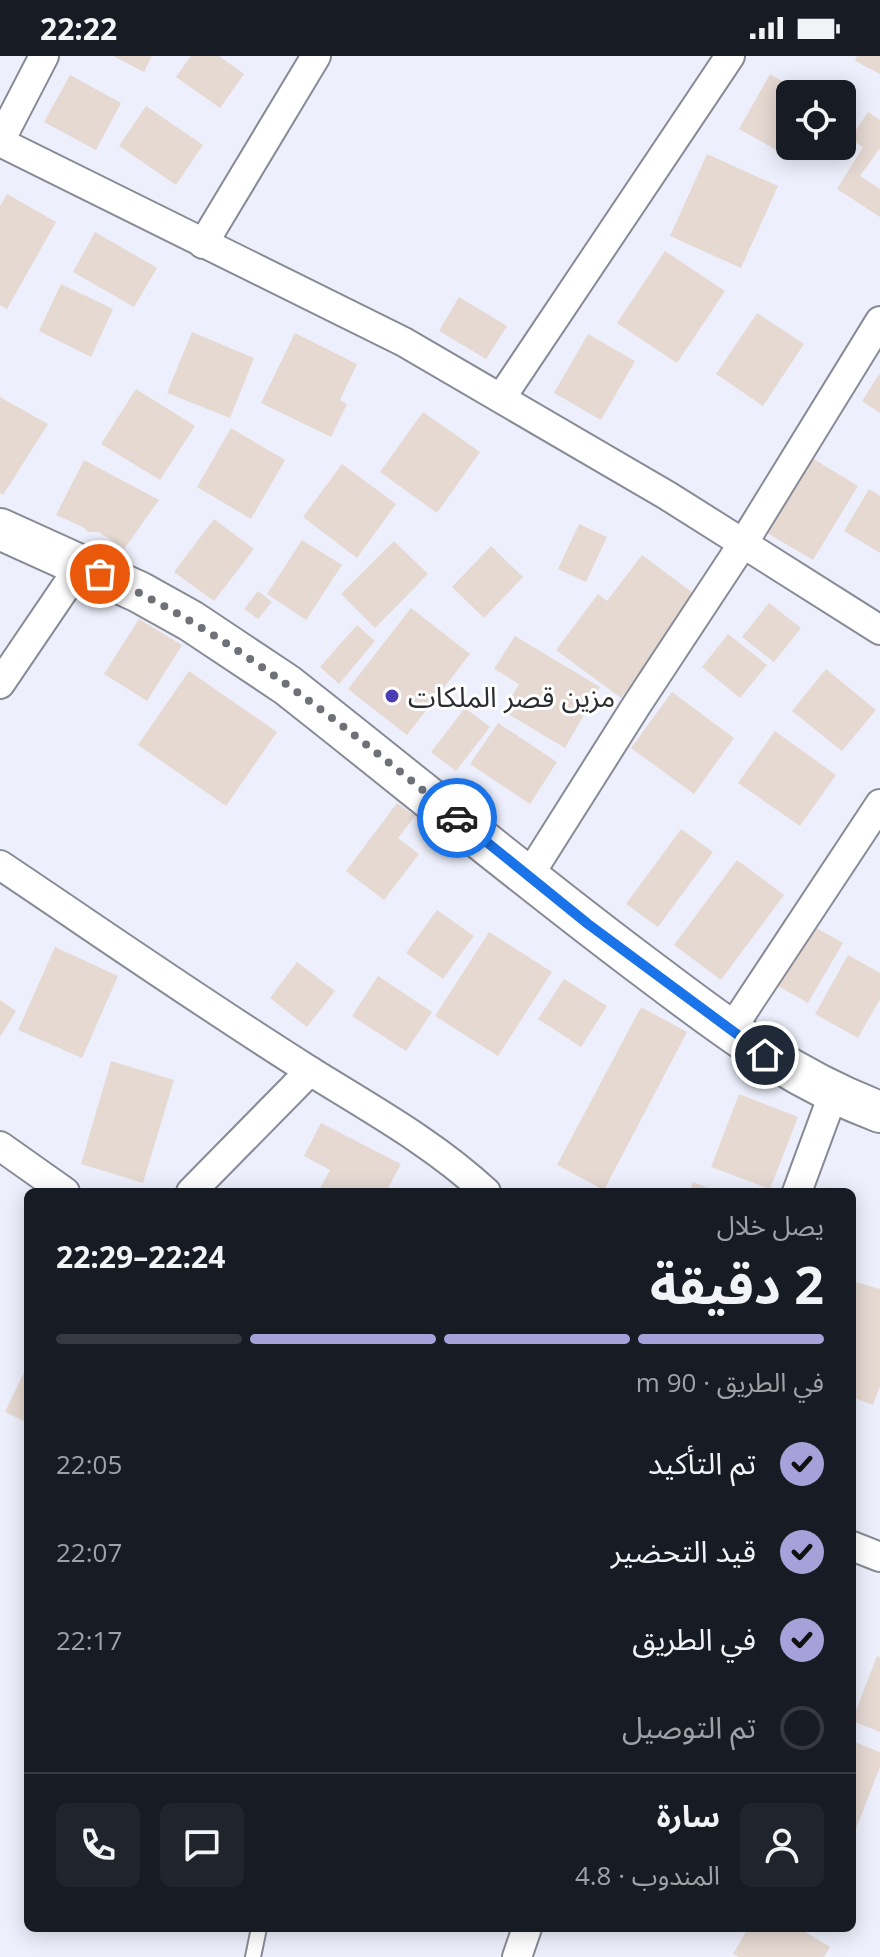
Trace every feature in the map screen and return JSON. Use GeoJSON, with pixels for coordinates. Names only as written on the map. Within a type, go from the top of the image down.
{"type":"FeatureCollection","features":[{"type":"Feature","properties":{"kind":"street"},"geometry":{"type":"LineString","coordinates":[[44,56],[0,141],[404,342],[744,542],[880,630]]}},
{"type":"Feature","properties":{"kind":"street"},"geometry":{"type":"LineString","coordinates":[[203,244],[316,56]]}},
{"type":"Feature","properties":{"kind":"street"},"geometry":{"type":"LineString","coordinates":[[501,398],[730,56]]}},
{"type":"Feature","properties":{"kind":"street"},"geometry":{"type":"LineString","coordinates":[[528,877],[744,542],[880,321]]}},
{"type":"Feature","properties":{"kind":"street"},"geometry":{"type":"LineString","coordinates":[[0,529],[139,592],[191,621],[287,685],[528,877],[730,1031],[783,1067],[880,1112]]}},
{"type":"Feature","properties":{"kind":"street"},"geometry":{"type":"LineString","coordinates":[[0,684],[80,566]]}},
{"type":"Feature","properties":{"kind":"street"},"geometry":{"type":"LineString","coordinates":[[730,1031],[880,804]]}},
{"type":"Feature","properties":{"kind":"street"},"geometry":{"type":"LineString","coordinates":[[0,865],[310,1071],[449,1159],[482,1188]]}},
{"type":"Feature","properties":{"kind":"street"},"geometry":{"type":"LineString","coordinates":[[195,1188],[310,1071]]}},
{"type":"Feature","properties":{"kind":"street"},"geometry":{"type":"LineString","coordinates":[[798,1188],[834,1092]]}},
{"type":"Feature","properties":{"kind":"street"},"geometry":{"type":"LineString","coordinates":[[0,1146],[59,1188]]}},
{"type":"Feature","properties":{"kind":"street"},"geometry":{"type":"LineString","coordinates":[[856,1548],[880,1557]]}},
{"type":"Feature","properties":{"kind":"street"},"geometry":{"type":"LineString","coordinates":[[517,1957],[526,1932]]}},
{"type":"Feature","properties":{"kind":"lane"},"geometry":{"type":"LineString","coordinates":[[253,1957],[258,1932]]}},
{"type":"Feature","properties":{"kind":"building"},"geometry":{"type":"Polygon","coordinates":[[[113,56],[152,56],[144,72],[113,56]]]}},
{"type":"Feature","properties":{"kind":"building"},"geometry":{"type":"Polygon","coordinates":[[[191,56],[219,56],[244,74],[220,108],[176,77],[191,56]]]}},
{"type":"Feature","properties":{"kind":"building"},"geometry":{"type":"Polygon","coordinates":[[[857,56],[880,56],[880,74],[855,61],[857,56]]]}},
{"type":"Feature","properties":{"kind":"building"},"geometry":{"type":"Polygon","coordinates":[[[770,74],[780,80],[776,80],[776,150],[739,129],[770,74]]]}},
{"type":"Feature","properties":{"kind":"building"},"geometry":{"type":"Polygon","coordinates":[[[70,75],[121,103],[96,150],[44,122],[70,75]]]}},
{"type":"Feature","properties":{"kind":"building"},"geometry":{"type":"Polygon","coordinates":[[[146,106],[203,145],[176,185],[119,146],[146,106]]]}},
{"type":"Feature","properties":{"kind":"building"},"geometry":{"type":"Polygon","coordinates":[[[868,112],[880,120],[880,148],[860,176],[880,189],[880,217],[837,189],[863,147],[856,143],[856,130],[868,112]]]}},
{"type":"Feature","properties":{"kind":"building"},"geometry":{"type":"Polygon","coordinates":[[[707,154],[778,186],[741,268],[670,236],[707,154]]]}},
{"type":"Feature","properties":{"kind":"building"},"geometry":{"type":"Polygon","coordinates":[[[7,194],[56,222],[7,309],[0,305],[0,206],[7,194]]]}},
{"type":"Feature","properties":{"kind":"building"},"geometry":{"type":"Polygon","coordinates":[[[95,232],[157,268],[134,307],[73,272],[95,232]]]}},
{"type":"Feature","properties":{"kind":"building"},"geometry":{"type":"Polygon","coordinates":[[[665,251],[725,291],[677,363],[617,323],[665,251]]]}},
{"type":"Feature","properties":{"kind":"building"},"geometry":{"type":"Polygon","coordinates":[[[61,284],[113,309],[91,357],[39,331],[61,284]]]}},
{"type":"Feature","properties":{"kind":"building"},"geometry":{"type":"Polygon","coordinates":[[[459,297],[507,326],[486,359],[439,331],[459,297]]]}},
{"type":"Feature","properties":{"kind":"building"},"geometry":{"type":"Polygon","coordinates":[[[757,313],[804,344],[763,406],[716,374],[757,313]]]}},
{"type":"Feature","properties":{"kind":"building"},"geometry":{"type":"Polygon","coordinates":[[[192,332],[254,358],[230,418],[167,393],[192,332]]]}},
{"type":"Feature","properties":{"kind":"building"},"geometry":{"type":"Polygon","coordinates":[[[295,333],[357,364],[340,400],[347,404],[331,437],[261,403],[295,333]]]}},
{"type":"Feature","properties":{"kind":"building"},"geometry":{"type":"Polygon","coordinates":[[[588,334],[635,361],[601,420],[554,393],[588,334]]]}},
{"type":"Feature","properties":{"kind":"building"},"geometry":{"type":"Polygon","coordinates":[[[880,373],[880,413],[862,401],[880,373]]]}},
{"type":"Feature","properties":{"kind":"building"},"geometry":{"type":"Polygon","coordinates":[[[136,389],[195,426],[160,480],[101,444],[136,389]]]}},
{"type":"Feature","properties":{"kind":"building"},"geometry":{"type":"Polygon","coordinates":[[[0,397],[48,424],[3,495],[0,493],[0,397]]]}},
{"type":"Feature","properties":{"kind":"building"},"geometry":{"type":"Polygon","coordinates":[[[423,412],[480,452],[437,513],[380,472],[423,412]]]}},
{"type":"Feature","properties":{"kind":"building"},"geometry":{"type":"Polygon","coordinates":[[[231,428],[285,460],[251,519],[197,487],[231,428]]]}},
{"type":"Feature","properties":{"kind":"building"},"geometry":{"type":"Polygon","coordinates":[[[807,455],[858,486],[813,560],[762,530],[807,455]]]}},
{"type":"Feature","properties":{"kind":"building"},"geometry":{"type":"Polygon","coordinates":[[[84,460],[159,500],[124,549],[99,532],[87,532],[85,528],[56,515],[84,460]]]}},
{"type":"Feature","properties":{"kind":"building"},"geometry":{"type":"Polygon","coordinates":[[[342,464],[396,504],[357,558],[303,517],[342,464]]]}},
{"type":"Feature","properties":{"kind":"building"},"geometry":{"type":"Polygon","coordinates":[[[869,489],[880,496],[880,553],[844,531],[869,489]]]}},
{"type":"Feature","properties":{"kind":"building"},"geometry":{"type":"Polygon","coordinates":[[[214,519],[254,549],[214,601],[174,572],[214,519]]]}},
{"type":"Feature","properties":{"kind":"building"},"geometry":{"type":"Polygon","coordinates":[[[579,524],[607,537],[586,582],[558,569],[579,524]]]}},
{"type":"Feature","properties":{"kind":"building"},"geometry":{"type":"Polygon","coordinates":[[[302,540],[342,565],[306,620],[267,594],[302,540]]]}},
{"type":"Feature","properties":{"kind":"building"},"geometry":{"type":"Polygon","coordinates":[[[394,541],[428,574],[375,628],[341,594],[394,541]]]}},
{"type":"Feature","properties":{"kind":"building"},"geometry":{"type":"Polygon","coordinates":[[[491,546],[523,577],[484,618],[452,587],[491,546]]]}},
{"type":"Feature","properties":{"kind":"building"},"geometry":{"type":"Polygon","coordinates":[[[642,555],[697,596],[621,698],[556,650],[598,594],[607,601],[642,555]]]}},
{"type":"Feature","properties":{"kind":"building"},"geometry":{"type":"Polygon","coordinates":[[[258,591],[272,602],[258,619],[244,609],[258,591]]]}},
{"type":"Feature","properties":{"kind":"building"},"geometry":{"type":"Polygon","coordinates":[[[769,603],[801,628],[774,662],[742,637],[769,603]]]}},
{"type":"Feature","properties":{"kind":"building"},"geometry":{"type":"Polygon","coordinates":[[[411,608],[470,654],[407,735],[348,689],[411,608]]]}},
{"type":"Feature","properties":{"kind":"building"},"geometry":{"type":"Polygon","coordinates":[[[139,619],[182,645],[147,701],[104,674],[139,619]]]}},
{"type":"Feature","properties":{"kind":"building"},"geometry":{"type":"Polygon","coordinates":[[[357,625],[375,641],[339,684],[320,667],[357,625]]]}},
{"type":"Feature","properties":{"kind":"building"},"geometry":{"type":"Polygon","coordinates":[[[728,634],[767,665],[740,698],[702,667],[728,634]]]}},
{"type":"Feature","properties":{"kind":"building"},"geometry":{"type":"Polygon","coordinates":[[[515,636],[600,687],[565,748],[503,711],[519,684],[494,669],[515,636]]]}},
{"type":"Feature","properties":{"kind":"building"},"geometry":{"type":"Polygon","coordinates":[[[826,669],[876,710],[842,751],[792,711],[826,669]]]}},
{"type":"Feature","properties":{"kind":"building"},"geometry":{"type":"Polygon","coordinates":[[[189,671],[277,732],[226,806],[138,745],[189,671]]]}},
{"type":"Feature","properties":{"kind":"building"},"geometry":{"type":"Polygon","coordinates":[[[672,692],[734,738],[694,794],[631,748],[672,692]]]}},
{"type":"Feature","properties":{"kind":"building"},"geometry":{"type":"Polygon","coordinates":[[[465,708],[490,727],[456,771],[431,752],[465,708]]]}},
{"type":"Feature","properties":{"kind":"building"},"geometry":{"type":"Polygon","coordinates":[[[498,723],[557,762],[530,804],[470,764],[498,723]]]}},
{"type":"Feature","properties":{"kind":"building"},"geometry":{"type":"Polygon","coordinates":[[[775,731],[836,775],[800,826],[738,783],[775,731]]]}},
{"type":"Feature","properties":{"kind":"building"},"geometry":{"type":"Polygon","coordinates":[[[397,803],[415,816],[398,838],[419,854],[384,900],[346,871],[397,803]]]}},
{"type":"Feature","properties":{"kind":"building"},"geometry":{"type":"Polygon","coordinates":[[[681,829],[713,852],[658,927],[626,904],[681,829]]]}},
{"type":"Feature","properties":{"kind":"building"},"geometry":{"type":"Polygon","coordinates":[[[737,860],[784,895],[721,980],[674,945],[737,860]]]}},
{"type":"Feature","properties":{"kind":"building"},"geometry":{"type":"Polygon","coordinates":[[[437,910],[474,936],[443,979],[406,953],[437,910]]]}},
{"type":"Feature","properties":{"kind":"building"},"geometry":{"type":"Polygon","coordinates":[[[806,922],[843,943],[808,1003],[771,982],[806,922]]]}},
{"type":"Feature","properties":{"kind":"building"},"geometry":{"type":"Polygon","coordinates":[[[489,932],[552,972],[498,1056],[435,1016],[489,932]]]}},
{"type":"Feature","properties":{"kind":"building"},"geometry":{"type":"Polygon","coordinates":[[[55,947],[118,976],[82,1058],[18,1030],[55,947]]]}},
{"type":"Feature","properties":{"kind":"building"},"geometry":{"type":"Polygon","coordinates":[[[848,955],[880,973],[880,999],[858,1038],[815,1014],[848,955]]]}},
{"type":"Feature","properties":{"kind":"building"},"geometry":{"type":"Polygon","coordinates":[[[297,962],[335,991],[307,1027],[270,998],[297,962]]]}},
{"type":"Feature","properties":{"kind":"building"},"geometry":{"type":"Polygon","coordinates":[[[378,976],[432,1012],[406,1051],[352,1016],[378,976]]]}},
{"type":"Feature","properties":{"kind":"building"},"geometry":{"type":"Polygon","coordinates":[[[564,979],[607,1006],[581,1047],[538,1019],[564,979]]]}},
{"type":"Feature","properties":{"kind":"building"},"geometry":{"type":"Polygon","coordinates":[[[0,1000],[16,1011],[0,1037],[0,1000]]]}},
{"type":"Feature","properties":{"kind":"building"},"geometry":{"type":"Polygon","coordinates":[[[641,1007],[687,1032],[605,1188],[557,1165],[641,1007]]]}},
{"type":"Feature","properties":{"kind":"building"},"geometry":{"type":"Polygon","coordinates":[[[111,1061],[174,1080],[143,1183],[81,1164],[111,1061]]]}},
{"type":"Feature","properties":{"kind":"building"},"geometry":{"type":"Polygon","coordinates":[[[739,1094],[798,1117],[770,1188],[711,1167],[739,1094]]]}},
{"type":"Feature","properties":{"kind":"building"},"geometry":{"type":"Polygon","coordinates":[[[321,1123],[401,1164],[388,1188],[320,1188],[330,1170],[304,1156],[321,1123]]]}},
{"type":"Feature","properties":{"kind":"building"},"geometry":{"type":"Polygon","coordinates":[[[693,1182],[709,1188],[691,1188],[693,1182]]]}},
{"type":"Feature","properties":{"kind":"building"},"geometry":{"type":"Polygon","coordinates":[[[856,1282],[880,1289],[880,1386],[873,1405],[856,1399],[856,1282]]]}},
{"type":"Feature","properties":{"kind":"building"},"geometry":{"type":"Polygon","coordinates":[[[24,1372],[24,1421],[5,1412],[24,1372]]]}},
{"type":"Feature","properties":{"kind":"building"},"geometry":{"type":"Polygon","coordinates":[[[877,1656],[880,1657],[880,1732],[856,1723],[856,1711],[877,1656]]]}},
{"type":"Feature","properties":{"kind":"building"},"geometry":{"type":"Polygon","coordinates":[[[856,1743],[880,1752],[880,1767],[856,1829],[856,1743]]]}},
{"type":"Feature","properties":{"kind":"building"},"geometry":{"type":"Polygon","coordinates":[[[746,1932],[806,1932],[830,1947],[824,1957],[739,1957],[733,1954],[746,1932]]]}},
{"type":"Feature","properties":{"kind":"way so far"},"geometry":{"type":"LineString","coordinates":[[100,574],[191,621],[261,667],[457,818]]}},
{"type":"Feature","properties":{"kind":"place","name":"مزين قصر الملكات"},"geometry":{"type":"Point","coordinates":[392,696]}},
{"type":"Feature","properties":{"kind":"route"},"geometry":{"type":"LineString","coordinates":[[457,818],[588,924],[765,1055]]}}]}
